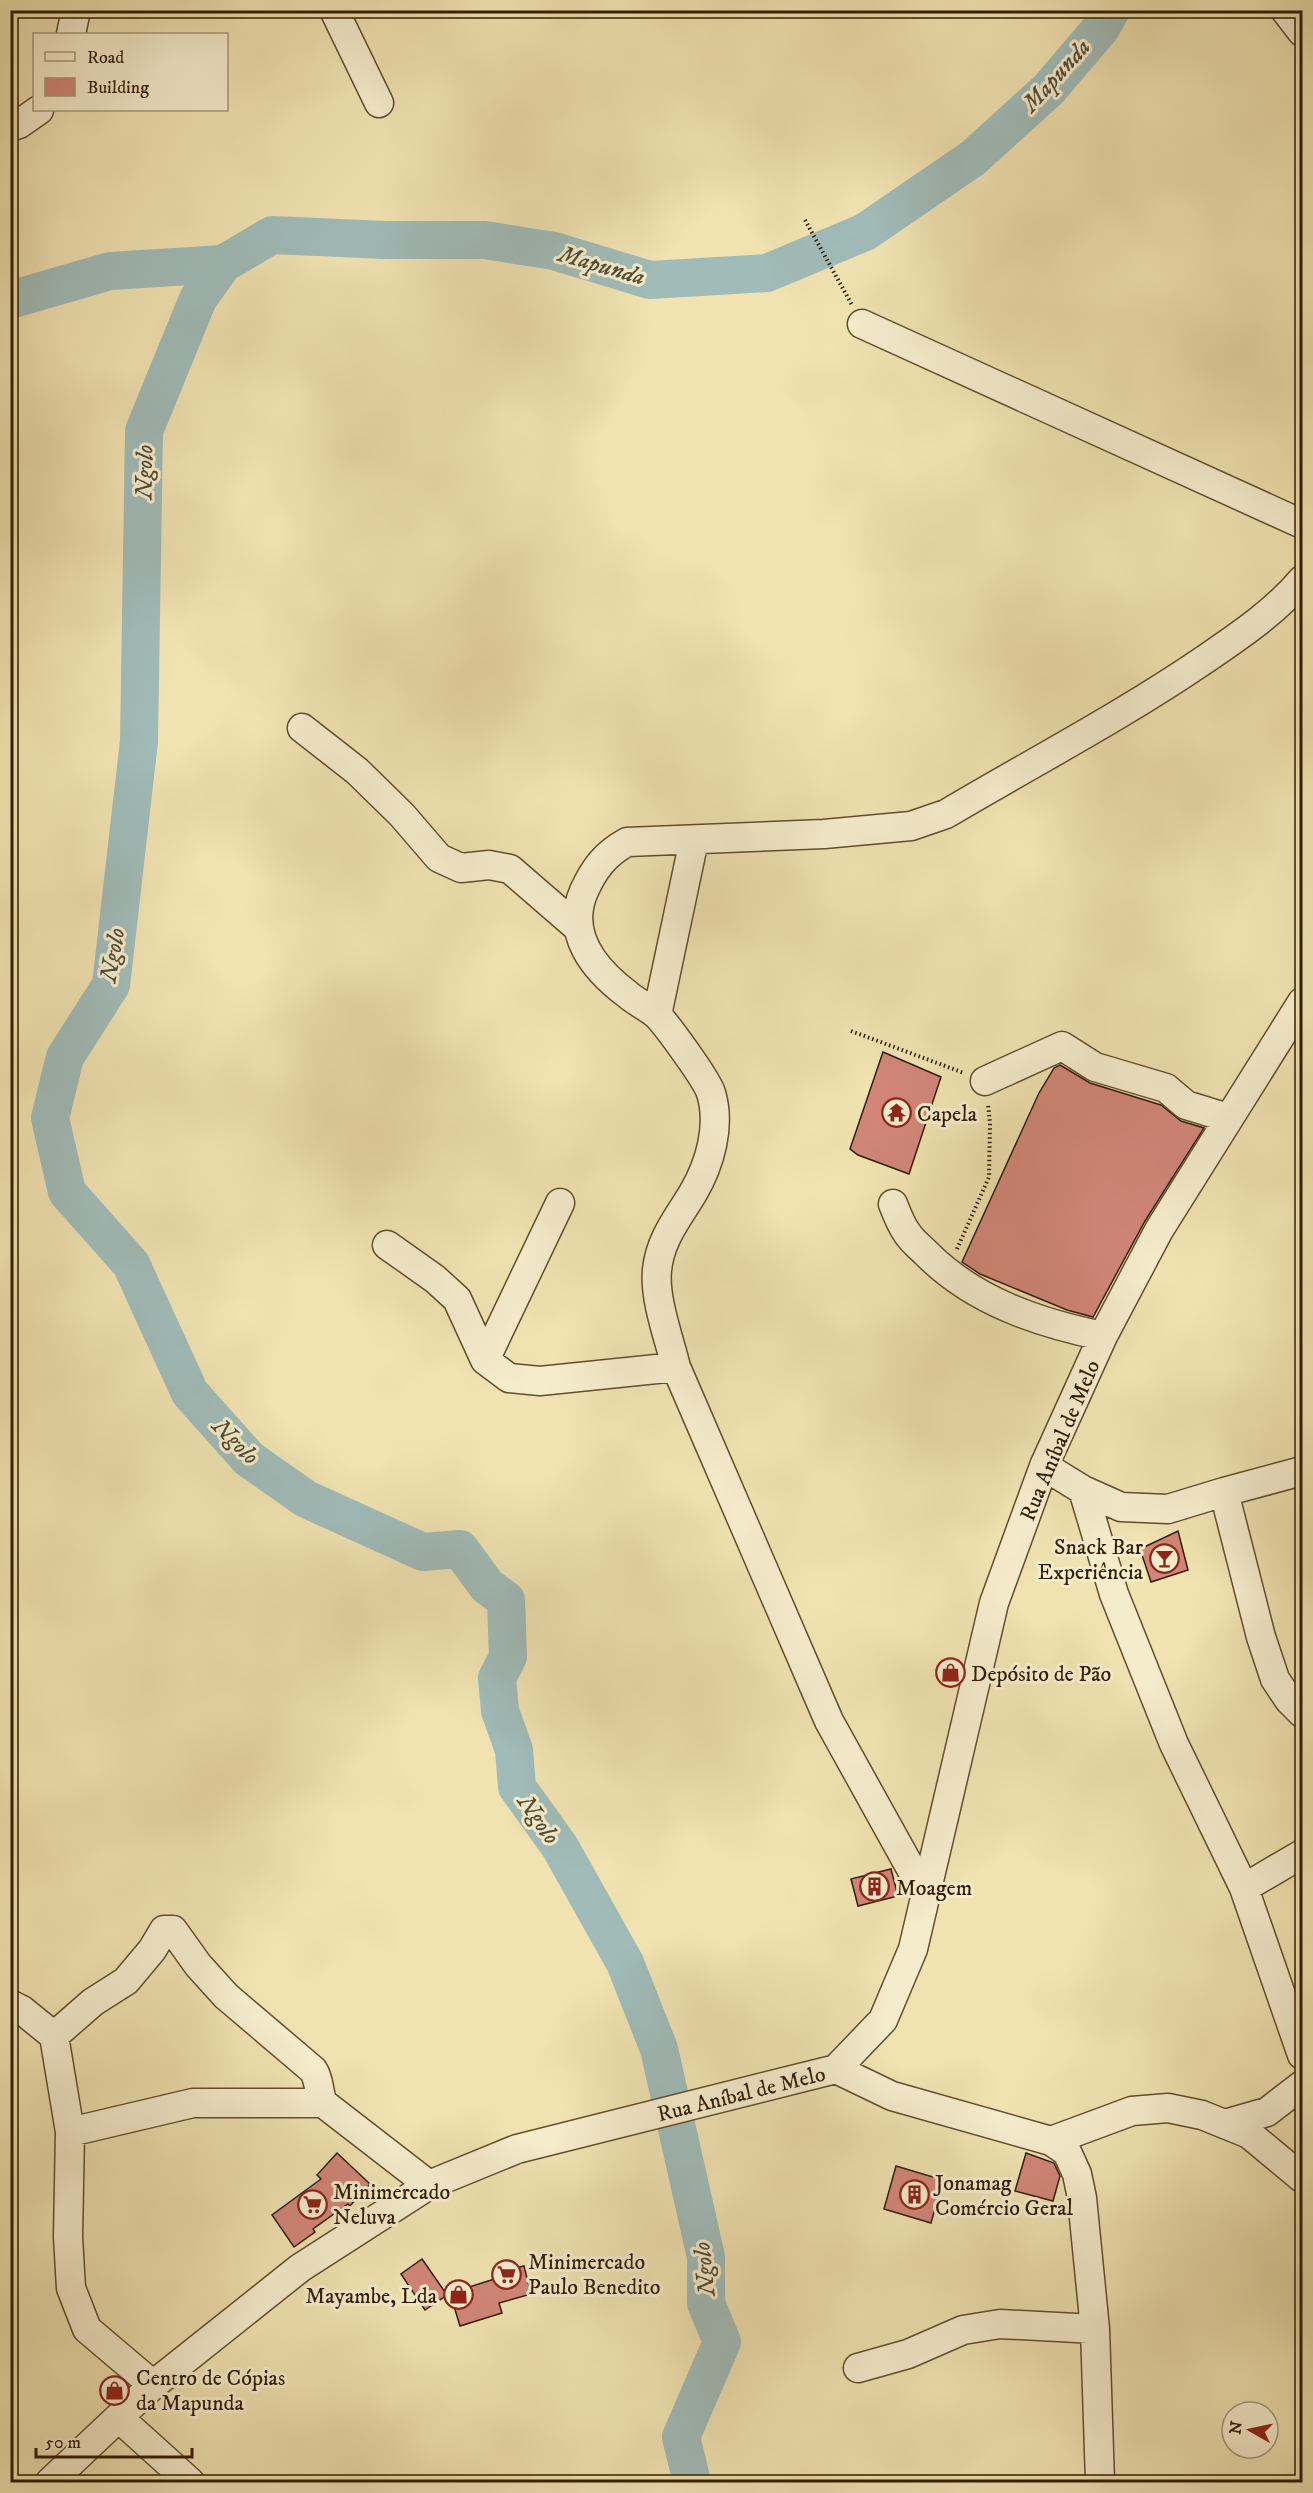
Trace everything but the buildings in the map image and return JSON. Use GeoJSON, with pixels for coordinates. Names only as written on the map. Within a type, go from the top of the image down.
{"type":"FeatureCollection","features":[{"type":"Feature","properties":{"kind":"street"},"geometry":{"type":"LineString","coordinates":[[71,33],[76,10]]}},
{"type":"Feature","properties":{"kind":"street"},"geometry":{"type":"LineString","coordinates":[[334,10],[379,103]]}},
{"type":"Feature","properties":{"kind":"street"},"geometry":{"type":"LineString","coordinates":[[1285,10],[1302,32]]}},
{"type":"Feature","properties":{"kind":"street"},"geometry":{"type":"LineString","coordinates":[[10,127],[19,124],[38,111]]}},
{"type":"Feature","properties":{"kind":"street"},"geometry":{"type":"LineString","coordinates":[[862,324],[1005,387],[1302,524]]}},
{"type":"Feature","properties":{"kind":"street"},"geometry":{"type":"LineString","coordinates":[[925,1894],[829,1721],[676,1367],[660,1307],[657,1271],[664,1240],[694,1191],[709,1155],[716,1125],[711,1091],[657,1015],[627,995],[602,973],[586,953],[577,927],[580,899],[592,872],[610,851],[627,842],[824,834],[911,826],[946,814],[1158,692],[1242,634],[1292,592],[1302,580]]}},
{"type":"Feature","properties":{"kind":"street"},"geometry":{"type":"LineString","coordinates":[[302,728],[357,771],[402,815],[439,858],[461,868],[489,865],[510,869],[577,927]]}},
{"type":"Feature","properties":{"kind":"street"},"geometry":{"type":"LineString","coordinates":[[657,1015],[694,840]]}},
{"type":"Feature","properties":{"kind":"street","name":"Rua Aníbal de Melo"},"geometry":{"type":"LineString","coordinates":[[51,2482],[153,2385],[300,2268],[429,2186],[517,2149],[836,2069],[883,2020],[913,1949],[994,1603],[1044,1466],[1103,1336],[1159,1230],[1228,1118],[1299,1012]]}},
{"type":"Feature","properties":{"kind":"street"},"geometry":{"type":"LineString","coordinates":[[985,1081],[1062,1046],[1095,1067],[1166,1089],[1186,1105],[1228,1118]]}},
{"type":"Feature","properties":{"kind":"street"},"geometry":{"type":"LineString","coordinates":[[485,1360],[560,1203]]}},
{"type":"Feature","properties":{"kind":"street"},"geometry":{"type":"LineString","coordinates":[[893,1204],[908,1235],[933,1261],[960,1282],[993,1301],[1029,1316],[1068,1329],[1103,1336]]}},
{"type":"Feature","properties":{"kind":"street"},"geometry":{"type":"LineString","coordinates":[[387,1245],[435,1279],[457,1299],[485,1360],[509,1378],[540,1381],[676,1367]]}},
{"type":"Feature","properties":{"kind":"street"},"geometry":{"type":"LineString","coordinates":[[1044,1466],[1083,1490],[1121,1507],[1168,1509],[1302,1471]]}},
{"type":"Feature","properties":{"kind":"street"},"geometry":{"type":"LineString","coordinates":[[1083,1490],[1114,1593],[1169,1733],[1244,1888],[1295,2009],[1302,2055]]}},
{"type":"Feature","properties":{"kind":"street"},"geometry":{"type":"LineString","coordinates":[[1224,1492],[1275,1679],[1289,1700],[1302,1713]]}},
{"type":"Feature","properties":{"kind":"street"},"geometry":{"type":"LineString","coordinates":[[1244,1888],[1302,1854]]}},
{"type":"Feature","properties":{"kind":"street"},"geometry":{"type":"LineString","coordinates":[[54,2036],[93,2002],[126,1981],[152,1950],[164,1930],[173,1930],[198,1965],[226,1996],[313,2070],[317,2076],[323,2103],[429,2186]]}},
{"type":"Feature","properties":{"kind":"street"},"geometry":{"type":"LineString","coordinates":[[10,2004],[22,2010],[54,2036],[70,2132],[68,2237],[71,2288],[87,2329],[153,2385]]}},
{"type":"Feature","properties":{"kind":"street"},"geometry":{"type":"LineString","coordinates":[[836,2069],[892,2096],[1051,2141],[1067,2152],[1077,2174],[1082,2198],[1095,2329],[1100,2482]]}},
{"type":"Feature","properties":{"kind":"street"},"geometry":{"type":"LineString","coordinates":[[1225,2124],[1267,2112],[1302,2085]]}},
{"type":"Feature","properties":{"kind":"street"},"geometry":{"type":"LineString","coordinates":[[70,2132],[193,2103],[323,2103]]}},
{"type":"Feature","properties":{"kind":"street"},"geometry":{"type":"LineString","coordinates":[[1051,2141],[1132,2111],[1167,2108],[1202,2115],[1249,2134],[1302,2178]]}},
{"type":"Feature","properties":{"kind":"street"},"geometry":{"type":"LineString","coordinates":[[858,2368],[908,2354],[963,2331],[1000,2324],[1095,2329]]}},
{"type":"Feature","properties":{"kind":"street"},"geometry":{"type":"LineString","coordinates":[[119,2418],[190,2482]]}},
{"type":"Feature","properties":{"kind":"path"},"geometry":{"type":"LineString","coordinates":[[805,220],[862,324]]}},
{"type":"Feature","properties":{"kind":"path"},"geometry":{"type":"LineString","coordinates":[[851,1031],[985,1081],[990,1123],[989,1177],[953,1258]]}},
{"type":"Feature","properties":{"kind":"waterway","name":"Mapunda"},"geometry":{"type":"LineString","coordinates":[[10,300],[110,271],[223,264],[272,235],[385,240],[485,240],[554,251],[650,280],[767,273],[865,232],[973,158],[1049,89],[1101,28],[1111,10]]}},
{"type":"Feature","properties":{"kind":"waterway","name":"Ngolo"},"geometry":{"type":"LineString","coordinates":[[223,264],[198,299],[144,431],[139,741],[111,985],[65,1057],[50,1118],[67,1192],[131,1264],[190,1393],[249,1459],[306,1499],[423,1552],[460,1549],[487,1586],[506,1600],[508,1657],[497,1678],[500,1711],[514,1750],[517,1787],[560,1847],[625,1963],[659,2049],[706,2257],[706,2303],[722,2342],[681,2437],[692,2482]]}},
{"type":"Feature","properties":{"kind":"place","name":"Capela"},"geometry":{"type":"Point","coordinates":[896,1113]}},
{"type":"Feature","properties":{"kind":"place","name":"Snack Bar Experiência"},"geometry":{"type":"Point","coordinates":[1164,1559]}},
{"type":"Feature","properties":{"kind":"place","name":"Depósito de Pão"},"geometry":{"type":"Point","coordinates":[950,1673]}},
{"type":"Feature","properties":{"kind":"place","name":"Moagem"},"geometry":{"type":"Point","coordinates":[875,1887]}},
{"type":"Feature","properties":{"kind":"place","name":"Jonamag Comércio Geral"},"geometry":{"type":"Point","coordinates":[914,2195]}},
{"type":"Feature","properties":{"kind":"place","name":"Minimercado Neluva"},"geometry":{"type":"Point","coordinates":[312,2204]}},
{"type":"Feature","properties":{"kind":"place","name":"Minimercado Paulo Benedito"},"geometry":{"type":"Point","coordinates":[507,2274]}},
{"type":"Feature","properties":{"kind":"place","name":"Mayambe, Lda"},"geometry":{"type":"Point","coordinates":[458,2295]}},
{"type":"Feature","properties":{"kind":"place","name":"Centro de Cópias da Mapunda"},"geometry":{"type":"Point","coordinates":[115,2390]}}]}
